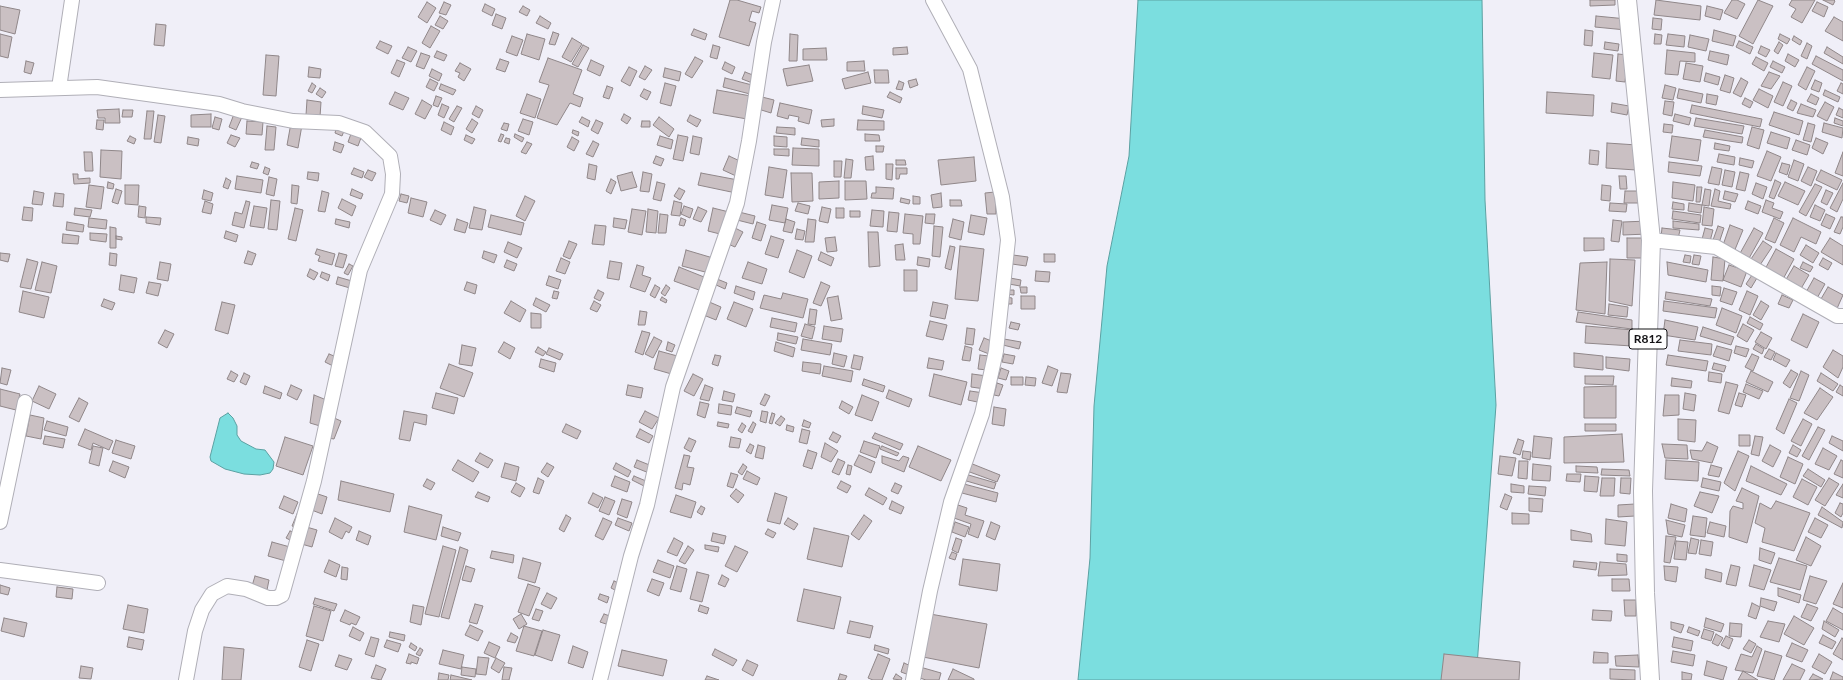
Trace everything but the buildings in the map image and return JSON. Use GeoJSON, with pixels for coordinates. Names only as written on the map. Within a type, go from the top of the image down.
{"type":"FeatureCollection","features":[{"type":"Feature","properties":{"kind":"main road","name":"R812"},"geometry":{"type":"LineString","coordinates":[[1627,0],[1651,240],[1643,491],[1644,593],[1650,680]]}},
{"type":"Feature","properties":{"kind":"street"},"geometry":{"type":"LineString","coordinates":[[59,88],[72,0]]}},
{"type":"Feature","properties":{"kind":"street"},"geometry":{"type":"LineString","coordinates":[[600,680],[631,556],[647,505],[673,388],[737,203],[749,141],[764,42],[773,0]]}},
{"type":"Feature","properties":{"kind":"street"},"geometry":{"type":"LineString","coordinates":[[913,680],[930,591],[951,502],[982,414],[996,351],[1008,240],[1002,197],[970,69],[933,0]]}},
{"type":"Feature","properties":{"kind":"street"},"geometry":{"type":"LineString","coordinates":[[0,90],[98,87],[220,104],[242,111],[293,121],[339,123],[365,132],[390,156],[393,174],[392,194],[360,270],[314,481],[282,595],[276,598],[268,598],[246,589],[227,586],[212,594],[202,610],[195,631],[186,680]]}},
{"type":"Feature","properties":{"kind":"street"},"geometry":{"type":"LineString","coordinates":[[1651,240],[1716,247],[1837,316],[1843,316]]}},
{"type":"Feature","properties":{"kind":"street"},"geometry":{"type":"LineString","coordinates":[[0,522],[25,402]]}},
{"type":"Feature","properties":{"kind":"street"},"geometry":{"type":"LineString","coordinates":[[0,570],[98,583]]}},
{"type":"Feature","properties":{"kind":"water"},"geometry":{"type":"Polygon","coordinates":[[[1138,0],[1482,0],[1485,200],[1496,405],[1476,680],[1078,680],[1090,558],[1094,406],[1107,266],[1129,156],[1138,0]]]}},
{"type":"Feature","properties":{"kind":"water"},"geometry":{"type":"Polygon","coordinates":[[[228,413],[233,418],[237,426],[237,435],[241,441],[256,449],[265,450],[274,462],[273,469],[270,473],[260,475],[244,474],[225,469],[211,461],[210,457],[220,418],[228,413]]]}}]}
